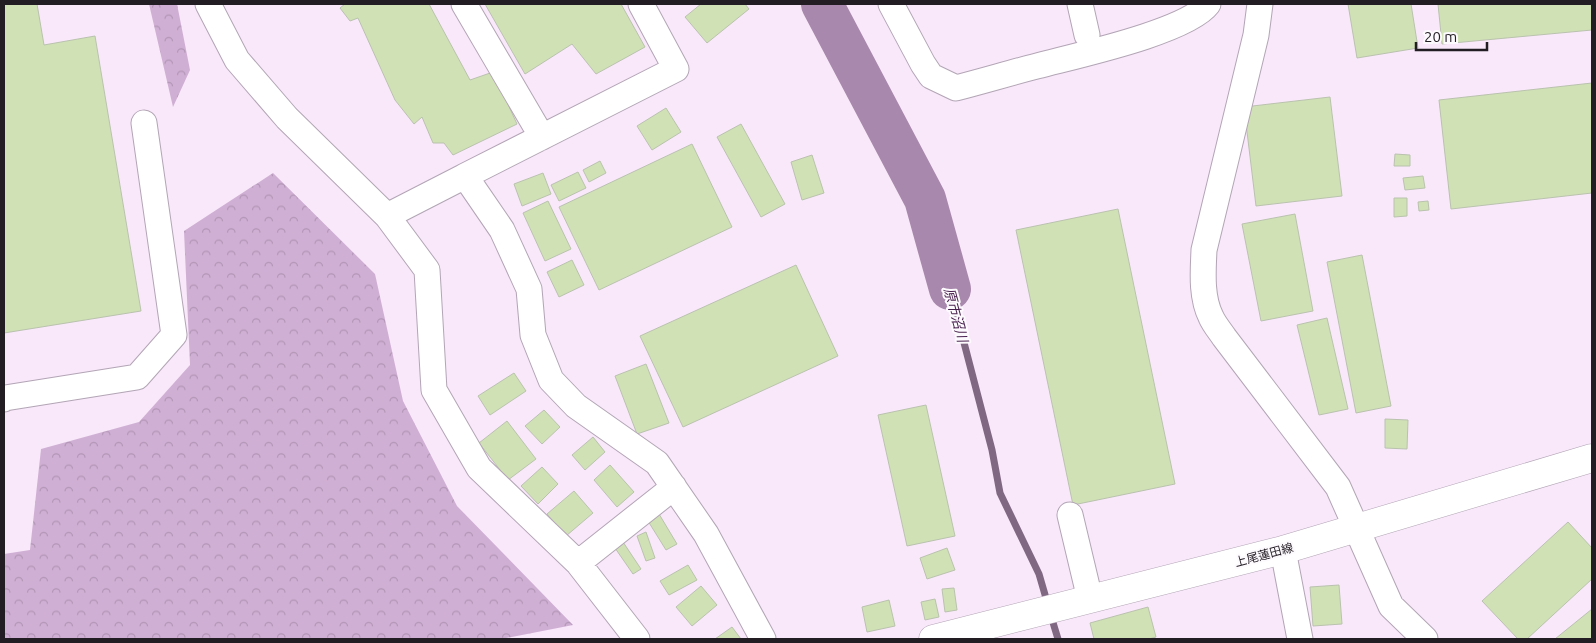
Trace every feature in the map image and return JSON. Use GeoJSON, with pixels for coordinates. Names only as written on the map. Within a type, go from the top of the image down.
{"type":"FeatureCollection","features":[{"type":"Feature","properties":{"kind":"main road","name":"上尾蓮田線"},"geometry":{"type":"LineString","coordinates":[[933,639],[1283,550],[1592,458]]}},
{"type":"Feature","properties":{"kind":"street"},"geometry":{"type":"LineString","coordinates":[[208,4],[237,60],[287,118],[387,216],[427,270],[434,390],[478,468],[578,563],[637,639]]}},
{"type":"Feature","properties":{"kind":"street"},"geometry":{"type":"LineString","coordinates":[[464,4],[542,137]]}},
{"type":"Feature","properties":{"kind":"street"},"geometry":{"type":"LineString","coordinates":[[387,216],[676,69],[641,4]]}},
{"type":"Feature","properties":{"kind":"street"},"geometry":{"type":"LineString","coordinates":[[891,4],[931,76],[956,88],[1092,52],[1176,26],[1194,16],[1208,4]]}},
{"type":"Feature","properties":{"kind":"street"},"geometry":{"type":"LineString","coordinates":[[1080,4],[1087,35]]}},
{"type":"Feature","properties":{"kind":"street"},"geometry":{"type":"LineString","coordinates":[[1260,4],[1256,35],[1204,250],[1205,296],[1211,317],[1224,337],[1338,487],[1391,606],[1425,639]]}},
{"type":"Feature","properties":{"kind":"street"},"geometry":{"type":"LineString","coordinates":[[4,399],[137,377],[174,335],[144,123]]}},
{"type":"Feature","properties":{"kind":"street"},"geometry":{"type":"LineString","coordinates":[[465,176],[502,230],[529,289],[533,335],[551,380],[576,406],[657,463],[706,534],[763,639]]}},
{"type":"Feature","properties":{"kind":"street"},"geometry":{"type":"LineString","coordinates":[[578,563],[674,488]]}},
{"type":"Feature","properties":{"kind":"street"},"geometry":{"type":"LineString","coordinates":[[1070,515],[1078,602]]}},
{"type":"Feature","properties":{"kind":"street"},"geometry":{"type":"LineString","coordinates":[[1283,550],[1300,639]]}},
{"type":"Feature","properties":{"kind":"green space"},"geometry":{"type":"Polygon","coordinates":[[[149,4],[177,4],[190,70],[173,107],[149,4]]]}},
{"type":"Feature","properties":{"kind":"green space"},"geometry":{"type":"Polygon","coordinates":[[[273,173],[375,274],[403,401],[457,506],[573,625],[501,639],[4,639],[4,554],[30,550],[41,449],[139,422],[190,365],[184,231],[273,173]]]}},
{"type":"Feature","properties":{"kind":"building"},"geometry":{"type":"Polygon","coordinates":[[[4,4],[37,4],[44,45],[95,36],[141,311],[4,333],[4,4]]]}},
{"type":"Feature","properties":{"kind":"building"},"geometry":{"type":"Polygon","coordinates":[[[345,4],[429,4],[470,80],[493,72],[517,124],[453,155],[444,143],[433,143],[422,117],[414,124],[395,100],[358,18],[350,21],[340,8],[345,4]]]}},
{"type":"Feature","properties":{"kind":"building"},"geometry":{"type":"Polygon","coordinates":[[[485,4],[621,4],[645,47],[596,74],[572,44],[525,74],[485,4]]]}},
{"type":"Feature","properties":{"kind":"building"},"geometry":{"type":"Polygon","coordinates":[[[701,4],[745,4],[749,9],[707,43],[685,17],[701,4]]]}},
{"type":"Feature","properties":{"kind":"building"},"geometry":{"type":"Polygon","coordinates":[[[1348,4],[1411,4],[1418,48],[1357,58],[1348,4]]]}},
{"type":"Feature","properties":{"kind":"building"},"geometry":{"type":"Polygon","coordinates":[[[1438,4],[1592,4],[1592,30],[1442,44],[1438,4]]]}},
{"type":"Feature","properties":{"kind":"building"},"geometry":{"type":"Polygon","coordinates":[[[1592,83],[1592,193],[1451,209],[1439,100],[1592,83]]]}},
{"type":"Feature","properties":{"kind":"building"},"geometry":{"type":"Polygon","coordinates":[[[1330,97],[1342,196],[1256,206],[1244,107],[1330,97]]]}},
{"type":"Feature","properties":{"kind":"building"},"geometry":{"type":"Polygon","coordinates":[[[666,108],[681,132],[652,150],[637,126],[666,108]]]}},
{"type":"Feature","properties":{"kind":"building"},"geometry":{"type":"Polygon","coordinates":[[[741,124],[785,204],[761,217],[717,137],[741,124]]]}},
{"type":"Feature","properties":{"kind":"building"},"geometry":{"type":"Polygon","coordinates":[[[692,144],[732,227],[599,290],[559,207],[692,144]]]}},
{"type":"Feature","properties":{"kind":"building"},"geometry":{"type":"Polygon","coordinates":[[[1395,154],[1410,155],[1410,166],[1394,166],[1395,154]]]}},
{"type":"Feature","properties":{"kind":"building"},"geometry":{"type":"Polygon","coordinates":[[[812,155],[824,193],[802,200],[791,162],[812,155]]]}},
{"type":"Feature","properties":{"kind":"building"},"geometry":{"type":"Polygon","coordinates":[[[600,161],[606,173],[589,182],[583,170],[600,161]]]}},
{"type":"Feature","properties":{"kind":"building"},"geometry":{"type":"Polygon","coordinates":[[[578,172],[586,188],[559,201],[551,185],[578,172]]]}},
{"type":"Feature","properties":{"kind":"building"},"geometry":{"type":"Polygon","coordinates":[[[543,173],[551,194],[522,206],[514,184],[543,173]]]}},
{"type":"Feature","properties":{"kind":"building"},"geometry":{"type":"Polygon","coordinates":[[[1423,176],[1425,188],[1405,190],[1403,178],[1423,176]]]}},
{"type":"Feature","properties":{"kind":"building"},"geometry":{"type":"Polygon","coordinates":[[[1394,198],[1407,198],[1407,216],[1394,217],[1394,198]]]}},
{"type":"Feature","properties":{"kind":"building"},"geometry":{"type":"Polygon","coordinates":[[[548,201],[571,249],[545,261],[523,213],[548,201]]]}},
{"type":"Feature","properties":{"kind":"building"},"geometry":{"type":"Polygon","coordinates":[[[1428,201],[1429,210],[1419,211],[1418,202],[1428,201]]]}},
{"type":"Feature","properties":{"kind":"building"},"geometry":{"type":"Polygon","coordinates":[[[1118,209],[1175,484],[1073,505],[1016,230],[1118,209]]]}},
{"type":"Feature","properties":{"kind":"building"},"geometry":{"type":"Polygon","coordinates":[[[1295,214],[1313,311],[1261,321],[1242,224],[1295,214]]]}},
{"type":"Feature","properties":{"kind":"building"},"geometry":{"type":"Polygon","coordinates":[[[1362,255],[1391,406],[1356,413],[1327,262],[1362,255]]]}},
{"type":"Feature","properties":{"kind":"building"},"geometry":{"type":"Polygon","coordinates":[[[572,260],[584,285],[559,297],[547,272],[572,260]]]}},
{"type":"Feature","properties":{"kind":"building"},"geometry":{"type":"Polygon","coordinates":[[[796,265],[838,356],[683,427],[640,336],[796,265]]]}},
{"type":"Feature","properties":{"kind":"building"},"geometry":{"type":"Polygon","coordinates":[[[1327,318],[1348,409],[1319,415],[1297,325],[1327,318]]]}},
{"type":"Feature","properties":{"kind":"building"},"geometry":{"type":"Polygon","coordinates":[[[646,364],[669,423],[637,434],[615,376],[646,364]]]}},
{"type":"Feature","properties":{"kind":"building"},"geometry":{"type":"Polygon","coordinates":[[[514,373],[526,391],[490,415],[478,396],[514,373]]]}},
{"type":"Feature","properties":{"kind":"building"},"geometry":{"type":"Polygon","coordinates":[[[926,405],[955,536],[907,546],[878,415],[926,405]]]}},
{"type":"Feature","properties":{"kind":"building"},"geometry":{"type":"Polygon","coordinates":[[[544,410],[560,427],[542,444],[525,426],[544,410]]]}},
{"type":"Feature","properties":{"kind":"building"},"geometry":{"type":"Polygon","coordinates":[[[1385,419],[1408,420],[1407,449],[1385,448],[1385,419]]]}},
{"type":"Feature","properties":{"kind":"building"},"geometry":{"type":"Polygon","coordinates":[[[507,421],[536,459],[508,480],[479,443],[507,421]]]}},
{"type":"Feature","properties":{"kind":"building"},"geometry":{"type":"Polygon","coordinates":[[[593,437],[605,452],[585,470],[572,455],[593,437]]]}},
{"type":"Feature","properties":{"kind":"building"},"geometry":{"type":"Polygon","coordinates":[[[610,465],[634,492],[617,507],[594,480],[610,465]]]}},
{"type":"Feature","properties":{"kind":"building"},"geometry":{"type":"Polygon","coordinates":[[[542,467],[558,484],[538,504],[521,486],[542,467]]]}},
{"type":"Feature","properties":{"kind":"building"},"geometry":{"type":"Polygon","coordinates":[[[574,491],[593,513],[566,536],[547,514],[574,491]]]}},
{"type":"Feature","properties":{"kind":"building"},"geometry":{"type":"Polygon","coordinates":[[[659,514],[677,544],[666,550],[648,521],[659,514]]]}},
{"type":"Feature","properties":{"kind":"building"},"geometry":{"type":"Polygon","coordinates":[[[1568,522],[1592,548],[1592,579],[1527,639],[1518,639],[1482,601],[1568,522]]]}},
{"type":"Feature","properties":{"kind":"building"},"geometry":{"type":"Polygon","coordinates":[[[646,532],[655,558],[646,561],[637,536],[646,532]]]}},
{"type":"Feature","properties":{"kind":"building"},"geometry":{"type":"Polygon","coordinates":[[[623,542],[641,569],[633,574],[615,548],[623,542]]]}},
{"type":"Feature","properties":{"kind":"building"},"geometry":{"type":"Polygon","coordinates":[[[947,548],[955,570],[927,579],[920,558],[947,548]]]}},
{"type":"Feature","properties":{"kind":"building"},"geometry":{"type":"Polygon","coordinates":[[[688,565],[697,580],[669,595],[660,581],[688,565]]]}},
{"type":"Feature","properties":{"kind":"building"},"geometry":{"type":"Polygon","coordinates":[[[1339,585],[1342,624],[1313,626],[1310,587],[1339,585]]]}},
{"type":"Feature","properties":{"kind":"building"},"geometry":{"type":"Polygon","coordinates":[[[701,586],[717,605],[692,626],[676,607],[701,586]]]}},
{"type":"Feature","properties":{"kind":"building"},"geometry":{"type":"Polygon","coordinates":[[[954,588],[957,610],[945,612],[942,589],[954,588]]]}},
{"type":"Feature","properties":{"kind":"building"},"geometry":{"type":"Polygon","coordinates":[[[935,599],[939,617],[925,620],[921,602],[935,599]]]}},
{"type":"Feature","properties":{"kind":"building"},"geometry":{"type":"Polygon","coordinates":[[[889,600],[895,626],[867,632],[862,607],[889,600]]]}},
{"type":"Feature","properties":{"kind":"building"},"geometry":{"type":"Polygon","coordinates":[[[1148,607],[1156,637],[1149,639],[1094,639],[1090,623],[1148,607]]]}},
{"type":"Feature","properties":{"kind":"building"},"geometry":{"type":"Polygon","coordinates":[[[1592,609],[1592,639],[1555,639],[1592,609]]]}},
{"type":"Feature","properties":{"kind":"building"},"geometry":{"type":"Polygon","coordinates":[[[732,627],[741,639],[715,639],[732,627]]]}},
{"type":"Feature","properties":{"kind":"waterway","name":"原市沼川"},"geometry":{"type":"LineString","coordinates":[[822,4],[925,199],[950,289]]}},
{"type":"Feature","properties":{"kind":"waterway","name":"原市沼川"},"geometry":{"type":"LineString","coordinates":[[950,289],[992,450],[1000,493],[1039,574],[1048,605]]}},
{"type":"Feature","properties":{"kind":"waterway","name":"原市沼川"},"geometry":{"type":"LineString","coordinates":[[1051,616],[1058,639]]}}]}
